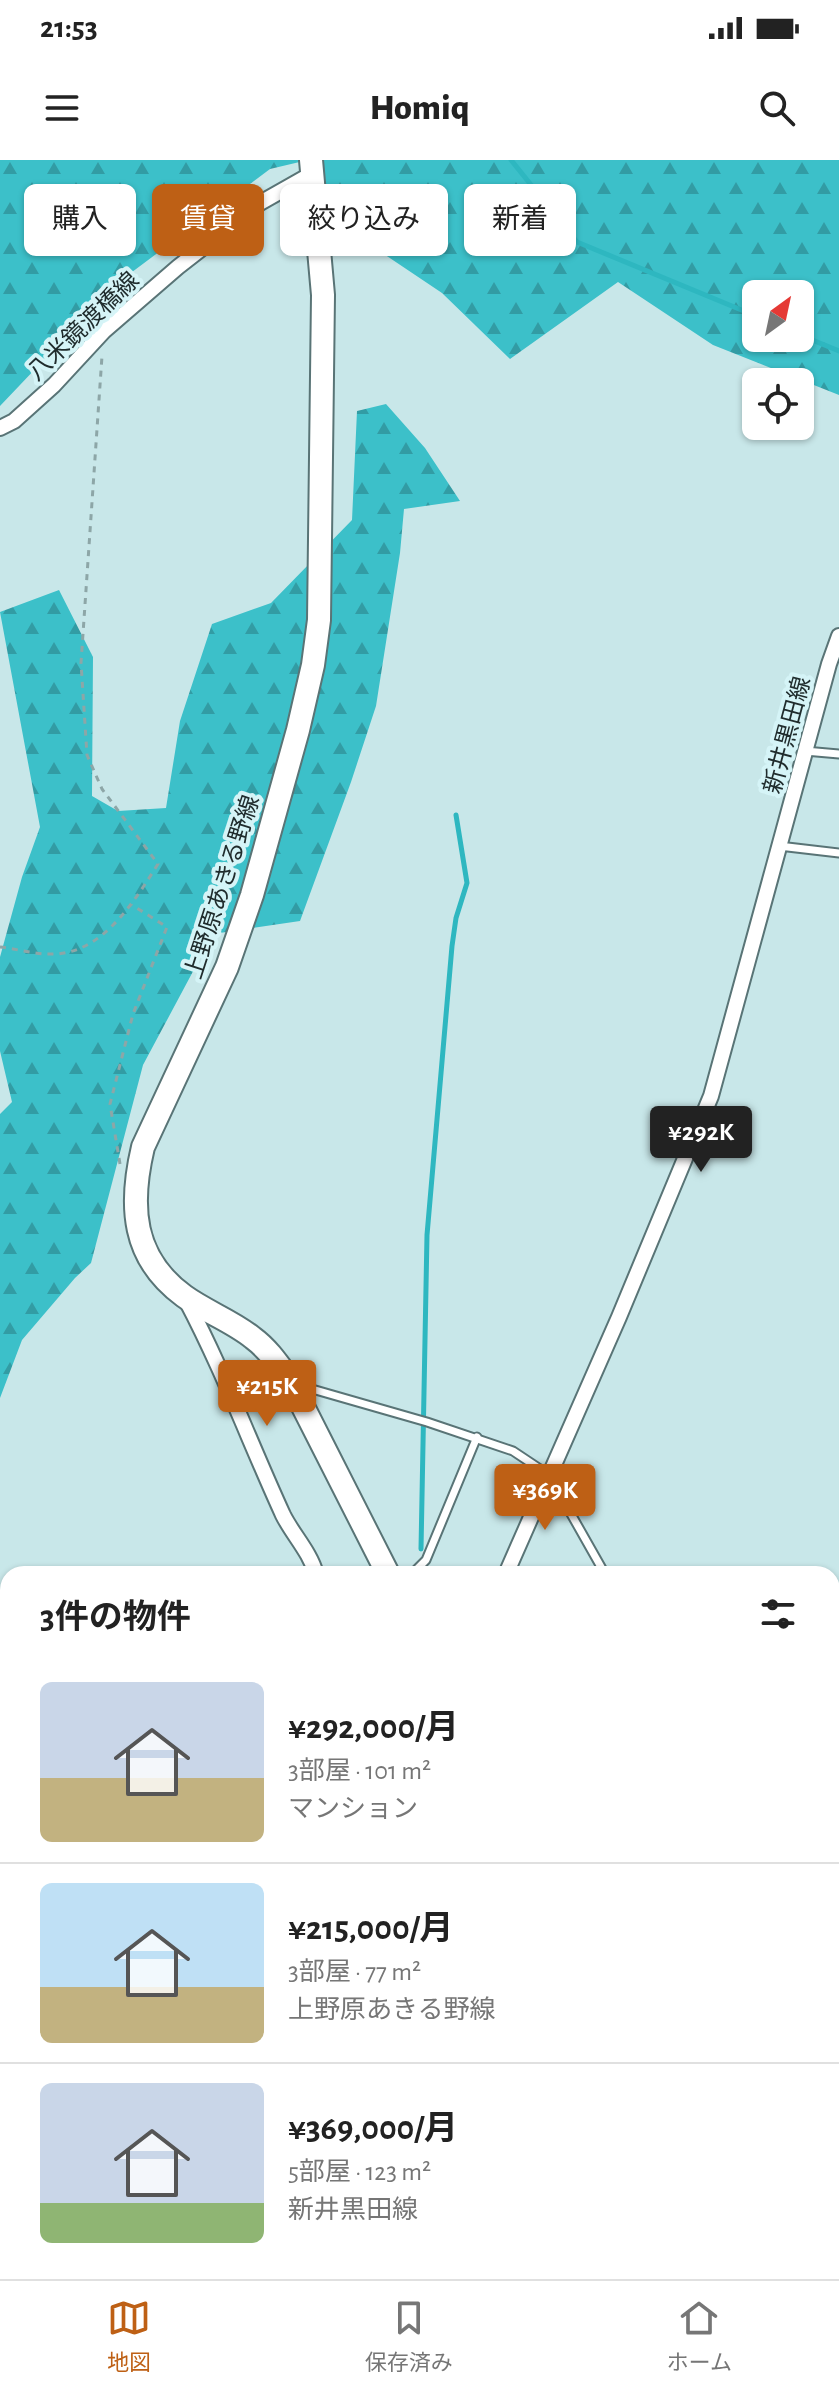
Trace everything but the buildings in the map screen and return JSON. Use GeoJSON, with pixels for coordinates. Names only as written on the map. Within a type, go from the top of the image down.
{"type":"FeatureCollection","features":[{"type":"Feature","properties":{"kind":"main road","name":"上野原あきる野線"},"geometry":{"type":"LineString","coordinates":[[312,167],[323,295],[319,620],[313,665],[252,895],[227,967],[143,1147],[134,1199],[146,1255],[157,1273],[184,1296],[253,1338],[273,1357],[291,1384],[384,1566]]}},
{"type":"Feature","properties":{"kind":"street","name":"八米鏡渡橋線"},"geometry":{"type":"LineString","coordinates":[[0,428],[14,421],[54,385],[104,331],[178,267],[312,167]]}},
{"type":"Feature","properties":{"kind":"street","name":"新井黒田線"},"geometry":{"type":"LineString","coordinates":[[549,1475],[711,1096],[839,636]]}},
{"type":"Feature","properties":{"kind":"street"},"geometry":{"type":"LineString","coordinates":[[184,1296],[215,1356],[285,1518],[313,1566]]}},
{"type":"Feature","properties":{"kind":"street"},"geometry":{"type":"LineString","coordinates":[[509,1566],[549,1475]]}},
{"type":"Feature","properties":{"kind":"lane"},"geometry":{"type":"LineString","coordinates":[[805,751],[839,754]]}},
{"type":"Feature","properties":{"kind":"lane"},"geometry":{"type":"LineString","coordinates":[[779,846],[839,853]]}},
{"type":"Feature","properties":{"kind":"lane"},"geometry":{"type":"LineString","coordinates":[[291,1384],[412,1417],[513,1451],[549,1475],[600,1566]]}},
{"type":"Feature","properties":{"kind":"lane"},"geometry":{"type":"LineString","coordinates":[[420,1566],[426,1560],[477,1437]]}},
{"type":"Feature","properties":{"kind":"path"},"geometry":{"type":"LineString","coordinates":[[0,947],[38,954],[59,954],[84,946],[103,934],[132,905],[158,864],[102,789],[87,755],[81,663],[104,331]]}},
{"type":"Feature","properties":{"kind":"path"},"geometry":{"type":"LineString","coordinates":[[120,1167],[110,1104],[133,1014],[167,927],[132,905]]}},
{"type":"Feature","properties":{"kind":"green space"},"geometry":{"type":"Polygon","coordinates":[[[0,160],[308,160],[270,169],[250,184],[152,184],[153,256],[116,284],[0,406],[0,160]]]}},
{"type":"Feature","properties":{"kind":"green space"},"geometry":{"type":"Polygon","coordinates":[[[319,160],[839,160],[839,395],[814,385],[814,368],[771,368],[713,345],[618,282],[510,359],[442,293],[387,256],[448,256],[448,184],[325,184],[319,160]]]}},
{"type":"Feature","properties":{"kind":"green space"},"geometry":{"type":"Polygon","coordinates":[[[386,404],[425,448],[460,501],[404,509],[376,706],[300,921],[213,934],[143,1065],[91,1263],[22,1340],[0,1398],[0,1114],[12,1102],[0,1051],[0,957],[22,877],[40,827],[0,612],[59,590],[93,657],[92,796],[118,811],[166,808],[180,721],[212,624],[271,603],[352,520],[357,411],[386,404]]]}},
{"type":"Feature","properties":{"kind":"waterway"},"geometry":{"type":"LineString","coordinates":[[511,160],[577,242],[742,310]]}},
{"type":"Feature","properties":{"kind":"waterway"},"geometry":{"type":"LineString","coordinates":[[814,341],[839,351]]}},
{"type":"Feature","properties":{"kind":"waterway"},"geometry":{"type":"LineString","coordinates":[[421,1549],[427,1235],[452,946],[456,918],[467,883],[456,815]]}}]}
